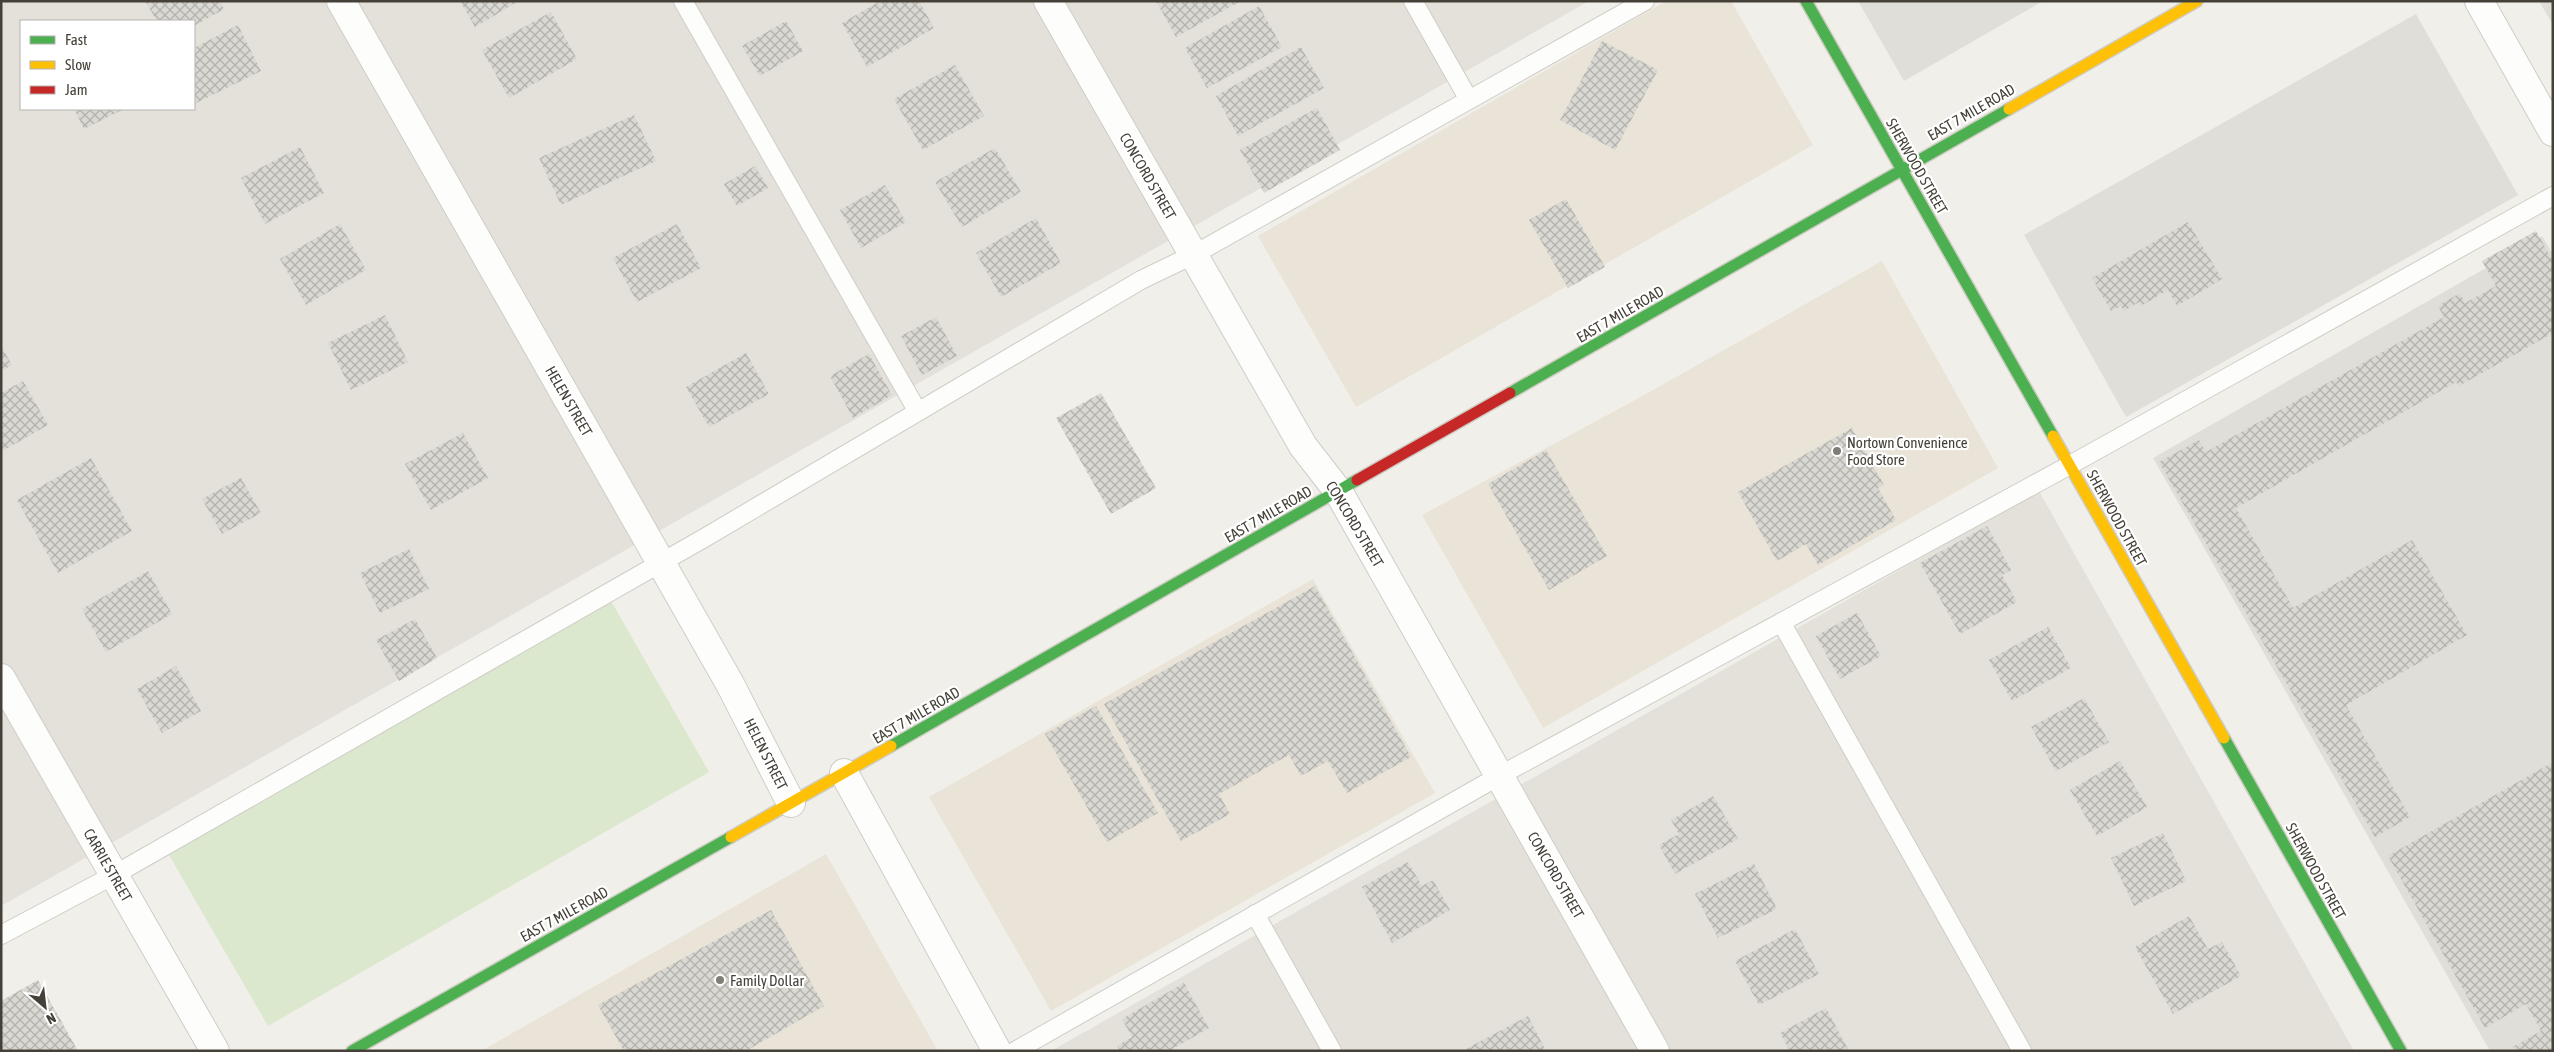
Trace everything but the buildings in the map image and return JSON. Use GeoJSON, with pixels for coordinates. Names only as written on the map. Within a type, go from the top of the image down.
{"type":"FeatureCollection","features":[{"type":"Feature","properties":{"kind":"street","name":"HELEN STREET"},"geometry":{"type":"LineString","coordinates":[[341,1],[730,684],[791,803]]}},
{"type":"Feature","properties":{"kind":"street","name":"CONCORD STREET"},"geometry":{"type":"LineString","coordinates":[[1048,1],[1303,446],[1338,491],[1656,1051]]}},
{"type":"Feature","properties":{"kind":"street","name":"SHERWOOD STREET"},"geometry":{"type":"LineString","coordinates":[[1806,1],[2401,1051]]}},
{"type":"Feature","properties":{"kind":"street","name":"EAST 7 MILE ROAD"},"geometry":{"type":"LineString","coordinates":[[358,1049],[844,774],[2198,1]]}},
{"type":"Feature","properties":{"kind":"street"},"geometry":{"type":"LineString","coordinates":[[2479,1],[2553,132]]}},
{"type":"Feature","properties":{"kind":"street","name":"CARRIE STREET"},"geometry":{"type":"LineString","coordinates":[[1,678],[215,1051]]}},
{"type":"Feature","properties":{"kind":"street"},"geometry":{"type":"LineString","coordinates":[[844,774],[997,1051]]}},
{"type":"Feature","properties":{"kind":"lane"},"geometry":{"type":"LineString","coordinates":[[684,1],[918,412]]}},
{"type":"Feature","properties":{"kind":"lane"},"geometry":{"type":"LineString","coordinates":[[1413,1],[1469,100]]}},
{"type":"Feature","properties":{"kind":"lane"},"geometry":{"type":"LineString","coordinates":[[1,936],[114,875],[660,562],[1141,280],[1193,255],[1645,1]]}},
{"type":"Feature","properties":{"kind":"lane"},"geometry":{"type":"LineString","coordinates":[[1015,1051],[1499,776],[2070,466],[2553,196]]}},
{"type":"Feature","properties":{"kind":"lane"},"geometry":{"type":"LineString","coordinates":[[1781,622],[2022,1051]]}},
{"type":"Feature","properties":{"kind":"lane"},"geometry":{"type":"LineString","coordinates":[[1255,914],[1332,1051]]}},
{"type":"Feature","properties":{"kind":"shaded area"},"geometry":{"type":"Polygon","coordinates":[[[1,1],[1589,1],[1,906],[1,1]]]}},
{"type":"Feature","properties":{"kind":"shaded area"},"geometry":{"type":"Polygon","coordinates":[[[1666,1],[1731,1],[1813,145],[1356,407],[1258,236],[1666,1]]]}},
{"type":"Feature","properties":{"kind":"shaded area"},"geometry":{"type":"Polygon","coordinates":[[[1858,1],[2043,1],[1904,81],[1858,1]]]}},
{"type":"Feature","properties":{"kind":"shaded area"},"geometry":{"type":"Polygon","coordinates":[[[2539,1],[2553,1],[2553,25],[2539,1]]]}},
{"type":"Feature","properties":{"kind":"shaded area"},"geometry":{"type":"Polygon","coordinates":[[[2416,14],[2518,195],[2126,417],[2024,235],[2416,14]]]}},
{"type":"Feature","properties":{"kind":"shaded area"},"geometry":{"type":"Polygon","coordinates":[[[2542,236],[2553,254],[2553,1051],[2490,1051],[2153,458],[2542,236]]]}},
{"type":"Feature","properties":{"kind":"shaded area"},"geometry":{"type":"Polygon","coordinates":[[[1882,261],[1998,468],[1543,728],[1422,515],[1635,400],[1882,261]]]}},
{"type":"Feature","properties":{"kind":"shaded area"},"geometry":{"type":"Polygon","coordinates":[[[2039,491],[2354,1051],[1051,1051],[2039,491]]]}},
{"type":"Feature","properties":{"kind":"shaded area"},"geometry":{"type":"Polygon","coordinates":[[[1313,579],[1435,793],[1051,1011],[929,797],[1313,579]]]}},
{"type":"Feature","properties":{"kind":"shaded area"},"geometry":{"type":"Polygon","coordinates":[[[826,854],[938,1051],[481,1051],[826,854]]]}},
{"type":"Feature","properties":{"kind":"green space"},"geometry":{"type":"Polygon","coordinates":[[[611,601],[709,772],[268,1026],[169,855],[611,601]]]}},
{"type":"Feature","properties":{"kind":"traffic: fast"},"geometry":{"type":"LineString","coordinates":[[1806,1],[2053,436]]}},
{"type":"Feature","properties":{"kind":"traffic: fast"},"geometry":{"type":"LineString","coordinates":[[1510,393],[2009,109]]}},
{"type":"Feature","properties":{"kind":"traffic: fast"},"geometry":{"type":"LineString","coordinates":[[891,746],[1357,480]]}},
{"type":"Feature","properties":{"kind":"traffic: fast"},"geometry":{"type":"LineString","coordinates":[[2224,738],[2401,1051]]}},
{"type":"Feature","properties":{"kind":"traffic: fast"},"geometry":{"type":"LineString","coordinates":[[352,1051],[731,837]]}},
{"type":"Feature","properties":{"kind":"traffic: slow"},"geometry":{"type":"LineString","coordinates":[[2009,109],[2197,1]]}},
{"type":"Feature","properties":{"kind":"traffic: slow"},"geometry":{"type":"LineString","coordinates":[[2053,436],[2224,738]]}},
{"type":"Feature","properties":{"kind":"traffic: slow"},"geometry":{"type":"LineString","coordinates":[[731,837],[891,746]]}},
{"type":"Feature","properties":{"kind":"traffic: jam"},"geometry":{"type":"LineString","coordinates":[[1357,480],[1510,393]]}},
{"type":"Feature","properties":{"kind":"place","name":"Nortown Convenience Food Store"},"geometry":{"type":"Point","coordinates":[1837,451]}},
{"type":"Feature","properties":{"kind":"place","name":"Family Dollar"},"geometry":{"type":"Point","coordinates":[720,980]}}]}
